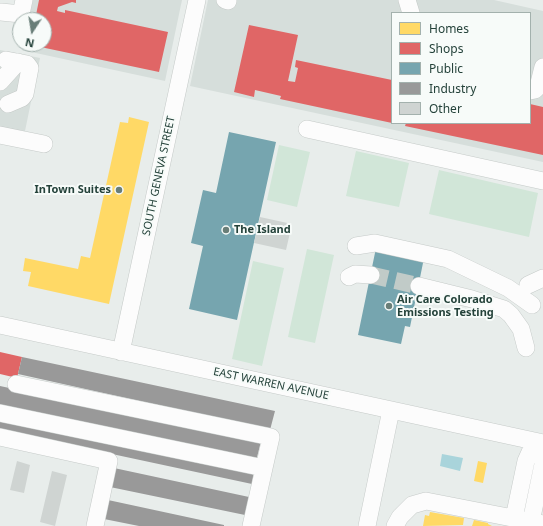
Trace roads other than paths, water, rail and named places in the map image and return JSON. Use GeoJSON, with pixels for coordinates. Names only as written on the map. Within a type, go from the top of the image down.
{"type":"FeatureCollection","features":[{"type":"Feature","properties":{"kind":"street"},"geometry":{"type":"LineString","coordinates":[[1,12],[21,14],[24,0]]}},
{"type":"Feature","properties":{"kind":"street","name":"SOUTH GENEVA STREET"},"geometry":{"type":"LineString","coordinates":[[121,352],[197,0]]}},
{"type":"Feature","properties":{"kind":"street"},"geometry":{"type":"LineString","coordinates":[[407,0],[410,12]]}},
{"type":"Feature","properties":{"kind":"street"},"geometry":{"type":"LineString","coordinates":[[0,82],[12,61],[27,64],[30,68],[26,94],[7,107]]}},
{"type":"Feature","properties":{"kind":"street"},"geometry":{"type":"LineString","coordinates":[[531,91],[535,90],[538,87],[543,66]]}},
{"type":"Feature","properties":{"kind":"street"},"geometry":{"type":"LineString","coordinates":[[307,129],[543,181]]}},
{"type":"Feature","properties":{"kind":"street"},"geometry":{"type":"LineString","coordinates":[[0,135],[44,144]]}},
{"type":"Feature","properties":{"kind":"street"},"geometry":{"type":"LineString","coordinates":[[356,246],[375,243],[448,259],[508,288],[532,305]]}},
{"type":"Feature","properties":{"kind":"street"},"geometry":{"type":"LineString","coordinates":[[349,277],[355,274],[371,275]]}},
{"type":"Feature","properties":{"kind":"street"},"geometry":{"type":"LineString","coordinates":[[419,286],[472,299],[504,309],[511,315],[521,329],[526,348]]}},
{"type":"Feature","properties":{"kind":"street","name":"EAST WARREN AVENUE"},"geometry":{"type":"LineString","coordinates":[[0,325],[541,442]]}},
{"type":"Feature","properties":{"kind":"street"},"geometry":{"type":"LineString","coordinates":[[16,384],[271,437],[251,526]]}},
{"type":"Feature","properties":{"kind":"street"},"geometry":{"type":"LineString","coordinates":[[367,526],[391,410]]}},
{"type":"Feature","properties":{"kind":"street"},"geometry":{"type":"LineString","coordinates":[[0,413],[264,468]]}},
{"type":"Feature","properties":{"kind":"street"},"geometry":{"type":"LineString","coordinates":[[0,437],[109,461],[95,526]]}},
{"type":"Feature","properties":{"kind":"street"},"geometry":{"type":"LineString","coordinates":[[541,442],[543,458]]}},
{"type":"Feature","properties":{"kind":"street"},"geometry":{"type":"LineString","coordinates":[[514,518],[526,461],[531,450],[541,442]]}},
{"type":"Feature","properties":{"kind":"street"},"geometry":{"type":"LineString","coordinates":[[395,526],[400,517],[412,505],[426,501],[537,523],[543,464]]}},
{"type":"Feature","properties":{"kind":"water"},"geometry":{"type":"Polygon","coordinates":[[[442,454],[463,458],[460,471],[440,466],[442,454]]]}},
{"type":"Feature","properties":{"kind":"tunnel"},"geometry":{"type":"LineString","coordinates":[[371,275],[419,286]]}},
{"type":"Feature","properties":{"kind":"place","name":"InTown Suites"},"geometry":{"type":"Point","coordinates":[119,190]}},
{"type":"Feature","properties":{"kind":"place","name":"The Island"},"geometry":{"type":"Point","coordinates":[226,230]}},
{"type":"Feature","properties":{"kind":"place","name":"Air Care Colorado Emissions Testing"},"geometry":{"type":"Point","coordinates":[389,306]}}]}
